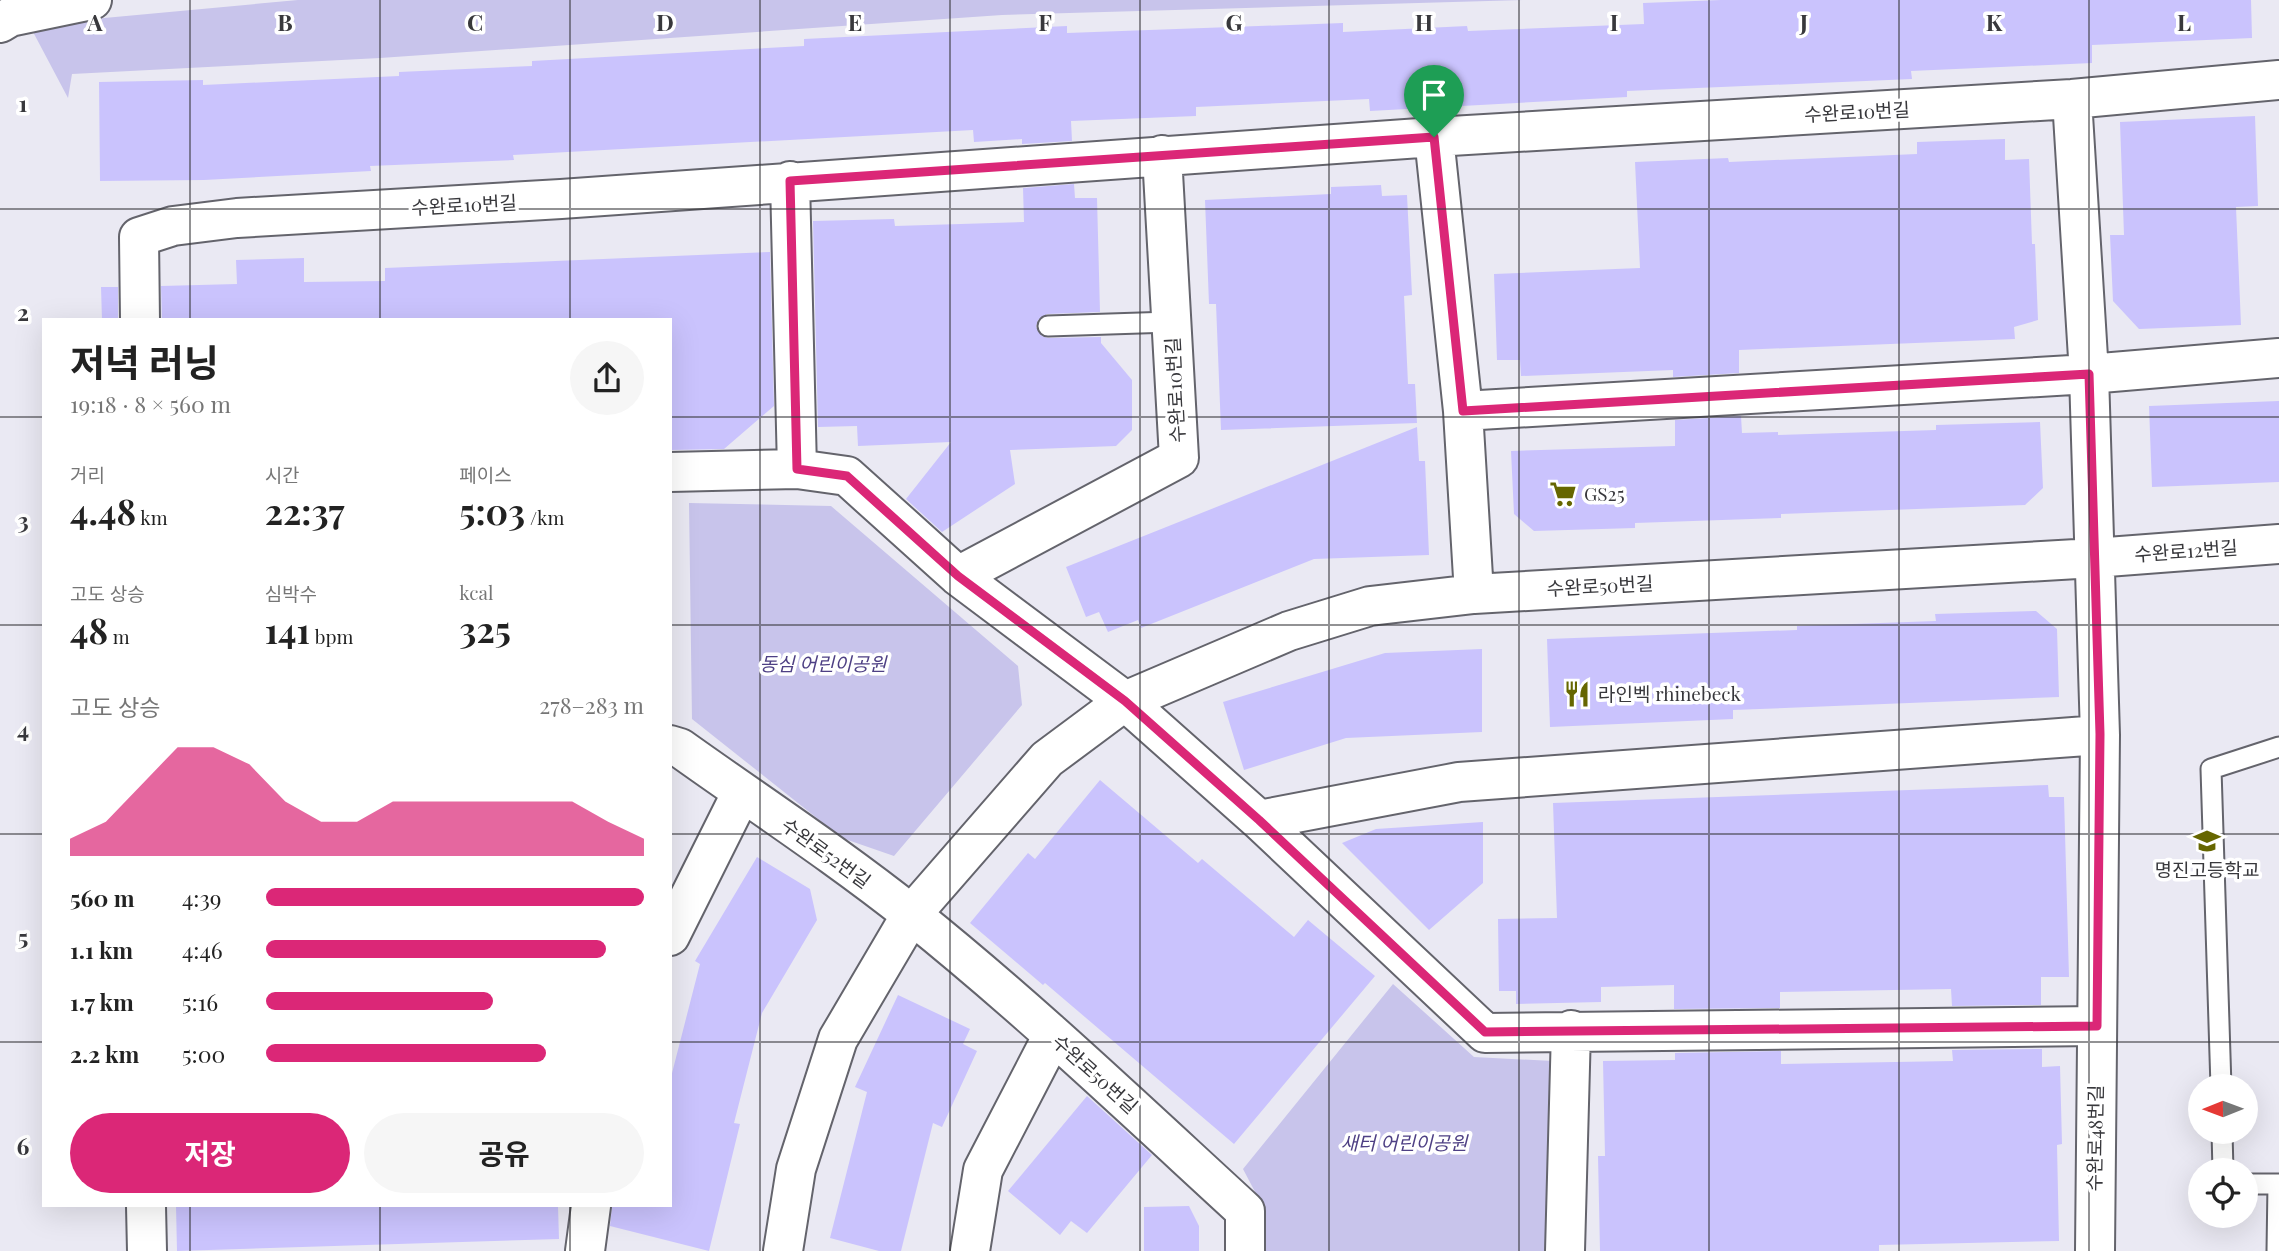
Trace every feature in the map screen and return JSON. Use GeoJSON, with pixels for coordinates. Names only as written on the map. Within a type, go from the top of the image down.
{"type":"FeatureCollection","features":[{"type":"Feature","properties":{"kind":"main road"},"geometry":{"type":"LineString","coordinates":[[0,23],[10,17],[92,0]]}},
{"type":"Feature","properties":{"kind":"main road","name":"수완로10번길"},"geometry":{"type":"LineString","coordinates":[[140,318],[139,237],[173,226],[237,218],[561,199],[1434,137],[2072,99],[2279,80]]}},
{"type":"Feature","properties":{"kind":"main road"},"geometry":{"type":"LineString","coordinates":[[672,472],[797,469],[847,476],[958,576],[1125,701],[1259,820],[1485,1032],[2097,1026],[2100,734],[2089,374],[2072,99]]}},
{"type":"Feature","properties":{"kind":"main road"},"geometry":{"type":"LineString","coordinates":[[1434,137],[1463,411],[1474,594]]}},
{"type":"Feature","properties":{"kind":"main road","name":"수완로10번길"},"geometry":{"type":"LineString","coordinates":[[958,576],[1179,458],[1162,155]]}},
{"type":"Feature","properties":{"kind":"main road"},"geometry":{"type":"LineString","coordinates":[[790,181],[797,469]]}},
{"type":"Feature","properties":{"kind":"main road"},"geometry":{"type":"LineString","coordinates":[[1463,411],[2089,374],[2279,358]]}},
{"type":"Feature","properties":{"kind":"main road","name":"수완로12번길"},"geometry":{"type":"LineString","coordinates":[[2094,558],[2279,544]]}},
{"type":"Feature","properties":{"kind":"main road","name":"수완로50번길"},"geometry":{"type":"LineString","coordinates":[[783,1251],[796,1169],[838,1039],[911,915],[1047,759],[1125,701],[1289,631],[1370,606],[1474,594],[2094,558]]}},
{"type":"Feature","properties":{"kind":"main road"},"geometry":{"type":"LineString","coordinates":[[1259,820],[1459,782],[2100,734]]}},
{"type":"Feature","properties":{"kind":"main road","name":"수완로52번길"},"geometry":{"type":"LineString","coordinates":[[672,746],[680,748],[911,915]]}},
{"type":"Feature","properties":{"kind":"main road"},"geometry":{"type":"LineString","coordinates":[[672,932],[742,792]]}},
{"type":"Feature","properties":{"kind":"main road","name":"수완로50번길"},"geometry":{"type":"LineString","coordinates":[[911,915],[1052,1035],[1245,1211],[1245,1251]]}},
{"type":"Feature","properties":{"kind":"main road","name":"수완로48번길"},"geometry":{"type":"LineString","coordinates":[[2095,1251],[2097,1026]]}},
{"type":"Feature","properties":{"kind":"main road"},"geometry":{"type":"LineString","coordinates":[[1565,1251],[1571,1030]]}},
{"type":"Feature","properties":{"kind":"main road"},"geometry":{"type":"LineString","coordinates":[[970,1251],[983,1170],[1052,1035]]}},
{"type":"Feature","properties":{"kind":"main road"},"geometry":{"type":"LineString","coordinates":[[146,1207],[147,1251]]}},
{"type":"Feature","properties":{"kind":"main road"},"geometry":{"type":"LineString","coordinates":[[585,1251],[591,1207]]}},
{"type":"Feature","properties":{"kind":"lane"},"geometry":{"type":"LineString","coordinates":[[1048,326],[1171,322]]}},
{"type":"Feature","properties":{"kind":"lane"},"geometry":{"type":"LineString","coordinates":[[2221,1074],[2211,769],[2279,747]]}},
{"type":"Feature","properties":{"kind":"lane"},"geometry":{"type":"LineString","coordinates":[[2258,1184],[2278,1184],[2277,1251]]}},
{"type":"Feature","properties":{"kind":"green space"},"geometry":{"type":"Polygon","coordinates":[[[298,0],[1523,0],[1002,15],[380,58],[72,74],[68,98],[32,30],[61,22],[298,0]]]}},
{"type":"Feature","properties":{"kind":"green space","name":"동심 어린이공원"},"geometry":{"type":"Polygon","coordinates":[[[689,503],[831,506],[1018,666],[1022,705],[894,856],[842,838],[692,719],[689,503]]]}},
{"type":"Feature","properties":{"kind":"green space","name":"새터 어린이공원"},"geometry":{"type":"Polygon","coordinates":[[[1393,984],[1474,1057],[1553,1061],[1549,1251],[1264,1251],[1263,1207],[1243,1169],[1393,984]]]}},
{"type":"Feature","properties":{"kind":"building"},"geometry":{"type":"Polygon","coordinates":[[[1721,0],[2251,0],[2252,38],[2092,45],[2092,63],[1911,71],[1912,79],[1627,91],[1627,97],[1370,111],[1369,99],[1196,107],[1196,116],[1071,121],[1072,141],[1022,144],[1022,139],[974,142],[973,130],[513,155],[514,160],[370,166],[371,171],[204,180],[100,181],[99,82],[203,80],[203,85],[399,76],[399,72],[532,66],[532,61],[804,46],[804,39],[1067,26],[1067,33],[1343,23],[1343,32],[1467,26],[1468,31],[1644,24],[1643,3],[1721,0]]]}},
{"type":"Feature","properties":{"kind":"building"},"geometry":{"type":"Polygon","coordinates":[[[2255,116],[2258,206],[2236,207],[2241,325],[2139,329],[2113,301],[2110,235],[2124,235],[2120,122],[2255,116]]]}},
{"type":"Feature","properties":{"kind":"building"},"geometry":{"type":"Polygon","coordinates":[[[2005,139],[2005,160],[2029,159],[2032,244],[2035,244],[2038,320],[2014,327],[2015,339],[1739,350],[1739,373],[1673,377],[1673,370],[1521,376],[1520,360],[1497,360],[1494,274],[1640,268],[1635,162],[1728,158],[1729,162],[1917,154],[1917,142],[2005,139]]]}},
{"type":"Feature","properties":{"kind":"building"},"geometry":{"type":"Polygon","coordinates":[[[1074,184],[1075,198],[1097,198],[1100,312],[1047,314],[1038,320],[1036,327],[1042,336],[1048,338],[1101,337],[1101,343],[1132,380],[1132,430],[1116,446],[1010,450],[1015,484],[942,532],[906,499],[951,442],[858,446],[857,426],[818,427],[813,221],[894,219],[895,226],[1024,222],[1023,188],[1074,184]]]}},
{"type":"Feature","properties":{"kind":"building"},"geometry":{"type":"Polygon","coordinates":[[[1381,185],[1382,196],[1407,195],[1412,295],[1404,296],[1408,384],[1415,384],[1417,423],[1221,430],[1216,304],[1209,304],[1205,200],[1331,194],[1331,187],[1381,185]]]}},
{"type":"Feature","properties":{"kind":"building"},"geometry":{"type":"Polygon","coordinates":[[[770,252],[774,406],[724,449],[672,450],[672,318],[162,318],[161,286],[237,284],[236,260],[304,258],[304,282],[385,281],[385,268],[770,252]]]}},
{"type":"Feature","properties":{"kind":"building"},"geometry":{"type":"Polygon","coordinates":[[[101,287],[118,287],[118,318],[102,318],[101,287]]]}},
{"type":"Feature","properties":{"kind":"building"},"geometry":{"type":"Polygon","coordinates":[[[2279,401],[2279,482],[2152,487],[2149,406],[2279,401]]]}},
{"type":"Feature","properties":{"kind":"building"},"geometry":{"type":"Polygon","coordinates":[[[1741,416],[1742,433],[1778,432],[1778,435],[1936,430],[1936,425],[2040,422],[2043,488],[2025,505],[1781,514],[1781,518],[1635,523],[1635,528],[1534,531],[1514,514],[1511,451],[1675,446],[1675,420],[1741,416]]]}},
{"type":"Feature","properties":{"kind":"building"},"geometry":{"type":"Polygon","coordinates":[[[1417,427],[1419,461],[1425,461],[1429,555],[1314,559],[1141,628],[1138,620],[1108,632],[1099,612],[1086,617],[1066,567],[1417,427]]]}},
{"type":"Feature","properties":{"kind":"building"},"geometry":{"type":"Polygon","coordinates":[[[2036,611],[2057,629],[2059,697],[1733,710],[1733,719],[1550,727],[1547,639],[1797,630],[1797,626],[1936,621],[1935,614],[2036,611]]]}},
{"type":"Feature","properties":{"kind":"building"},"geometry":{"type":"Polygon","coordinates":[[[1482,649],[1482,732],[1346,738],[1244,770],[1223,702],[1385,653],[1482,649]]]}},
{"type":"Feature","properties":{"kind":"building"},"geometry":{"type":"Polygon","coordinates":[[[1100,780],[1198,863],[1202,859],[1294,937],[1308,920],[1375,976],[1234,1144],[1045,983],[1043,985],[970,923],[1028,853],[1035,859],[1100,780]]]}},
{"type":"Feature","properties":{"kind":"building"},"geometry":{"type":"Polygon","coordinates":[[[2048,785],[2049,797],[2064,797],[2069,977],[2041,977],[2041,1005],[1952,1006],[1951,989],[1780,992],[1780,1008],[1674,1009],[1674,985],[1601,987],[1601,1002],[1516,1004],[1516,991],[1499,991],[1498,919],[1557,918],[1553,803],[2048,785]]]}},
{"type":"Feature","properties":{"kind":"building"},"geometry":{"type":"Polygon","coordinates":[[[1483,822],[1483,883],[1429,930],[1342,843],[1376,829],[1483,822]]]}},
{"type":"Feature","properties":{"kind":"building"},"geometry":{"type":"Polygon","coordinates":[[[757,857],[810,889],[817,920],[762,1013],[734,1123],[740,1124],[709,1251],[610,1226],[612,1207],[672,1207],[672,1073],[700,964],[695,961],[757,857]]]}},
{"type":"Feature","properties":{"kind":"building"},"geometry":{"type":"Polygon","coordinates":[[[898,995],[970,1029],[963,1044],[977,1051],[942,1127],[933,1123],[901,1251],[879,1251],[830,1238],[867,1092],[855,1087],[898,995]]]}},
{"type":"Feature","properties":{"kind":"building"},"geometry":{"type":"Polygon","coordinates":[[[2042,1049],[2042,1067],[2060,1066],[2062,1144],[2057,1145],[2059,1241],[1879,1245],[1879,1251],[1600,1251],[1598,1156],[1605,1156],[1603,1061],[1675,1060],[1675,1053],[1781,1051],[1781,1064],[1953,1061],[1952,1050],[2042,1049]]]}},
{"type":"Feature","properties":{"kind":"building"},"geometry":{"type":"Polygon","coordinates":[[[1087,1096],[1152,1155],[1087,1233],[1071,1221],[1060,1235],[1008,1191],[1087,1096]]]}},
{"type":"Feature","properties":{"kind":"building"},"geometry":{"type":"Polygon","coordinates":[[[1189,1206],[1199,1226],[1199,1251],[1144,1251],[1144,1207],[1189,1206]]]}},
{"type":"Feature","properties":{"kind":"building"},"geometry":{"type":"Polygon","coordinates":[[[176,1207],[558,1207],[559,1239],[177,1251],[176,1207]]]}},
{"type":"Feature","properties":{"kind":"place","name":"GS25"},"geometry":{"type":"Point","coordinates":[1563,494]}},
{"type":"Feature","properties":{"kind":"place","name":"라인벡 rhinebeck"},"geometry":{"type":"Point","coordinates":[1577,694]}},
{"type":"Feature","properties":{"kind":"place","name":"명진고등학교"},"geometry":{"type":"Point","coordinates":[2207,841]}},
{"type":"Feature","properties":{"kind":"route"},"geometry":{"type":"LineString","coordinates":[[1434,137],[1463,411],[2089,374],[2100,734],[2097,1026],[1485,1032],[1259,820],[1125,701],[958,576],[847,476],[797,469],[790,181],[1434,137]]}}]}
